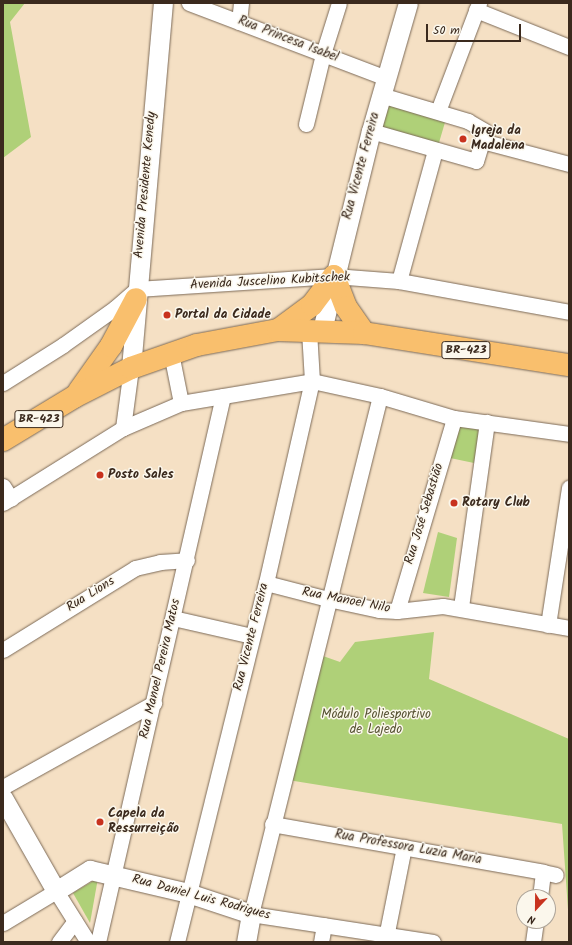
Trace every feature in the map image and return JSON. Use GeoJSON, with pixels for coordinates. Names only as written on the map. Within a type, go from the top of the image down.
{"type":"FeatureCollection","features":[{"type":"Feature","properties":{"kind":"main road"},"geometry":{"type":"LineString","coordinates":[[278,330],[312,305],[334,276]]}},
{"type":"Feature","properties":{"kind":"main road"},"geometry":{"type":"LineString","coordinates":[[334,276],[346,307],[364,333]]}},
{"type":"Feature","properties":{"kind":"main road"},"geometry":{"type":"LineString","coordinates":[[74,398],[111,346],[137,294]]}},
{"type":"Feature","properties":{"kind":"main road","name":"BR-423"},"geometry":{"type":"LineString","coordinates":[[3,440],[74,398],[131,368],[197,345],[278,330],[315,330],[364,333],[569,365]]}},
{"type":"Feature","properties":{"kind":"street","name":"Avenida Presidente Kenedy"},"geometry":{"type":"LineString","coordinates":[[131,368],[163,3]]}},
{"type":"Feature","properties":{"kind":"street","name":"Rua Princesa Isabel"},"geometry":{"type":"LineString","coordinates":[[189,3],[323,54],[383,87],[438,111],[468,121],[485,131],[482,141]]}},
{"type":"Feature","properties":{"kind":"street"},"geometry":{"type":"LineString","coordinates":[[239,22],[241,3]]}},
{"type":"Feature","properties":{"kind":"street"},"geometry":{"type":"LineString","coordinates":[[306,124],[323,54],[339,3]]}},
{"type":"Feature","properties":{"kind":"street","name":"Rua Vicente Ferreira"},"geometry":{"type":"LineString","coordinates":[[177,942],[266,583],[312,381],[315,330],[334,276],[371,131],[408,3]]}},
{"type":"Feature","properties":{"kind":"street"},"geometry":{"type":"LineString","coordinates":[[438,111],[477,7],[569,47]]}},
{"type":"Feature","properties":{"kind":"street"},"geometry":{"type":"LineString","coordinates":[[371,131],[476,161],[482,141],[569,164]]}},
{"type":"Feature","properties":{"kind":"street"},"geometry":{"type":"LineString","coordinates":[[399,281],[435,150]]}},
{"type":"Feature","properties":{"kind":"street","name":"Avenida Juscelino Kubitschek"},"geometry":{"type":"LineString","coordinates":[[137,294],[334,276],[399,281],[569,312]]}},
{"type":"Feature","properties":{"kind":"street"},"geometry":{"type":"LineString","coordinates":[[3,383],[63,345],[137,294]]}},
{"type":"Feature","properties":{"kind":"street"},"geometry":{"type":"LineString","coordinates":[[171,353],[181,403]]}},
{"type":"Feature","properties":{"kind":"street"},"geometry":{"type":"LineString","coordinates":[[123,428],[131,368]]}},
{"type":"Feature","properties":{"kind":"street"},"geometry":{"type":"LineString","coordinates":[[3,486],[7,501],[123,428],[181,403],[312,381],[380,396],[454,418],[569,434]]}},
{"type":"Feature","properties":{"kind":"street","name":"Rua Manoel Pereira Matos"},"geometry":{"type":"LineString","coordinates":[[98,942],[112,875],[154,703],[223,396]]}},
{"type":"Feature","properties":{"kind":"street"},"geometry":{"type":"LineString","coordinates":[[246,942],[272,824],[380,396]]}},
{"type":"Feature","properties":{"kind":"street","name":"Rua José Sebastião"},"geometry":{"type":"LineString","coordinates":[[396,610],[454,418]]}},
{"type":"Feature","properties":{"kind":"street"},"geometry":{"type":"LineString","coordinates":[[461,608],[488,422]]}},
{"type":"Feature","properties":{"kind":"street"},"geometry":{"type":"LineString","coordinates":[[548,625],[569,488]]}},
{"type":"Feature","properties":{"kind":"street","name":"Rua Lions"},"geometry":{"type":"LineString","coordinates":[[3,650],[135,568],[160,562],[186,560]]}},
{"type":"Feature","properties":{"kind":"street","name":"Rua Manoel Nilo"},"geometry":{"type":"LineString","coordinates":[[266,583],[379,610],[443,606],[569,628]]}},
{"type":"Feature","properties":{"kind":"street"},"geometry":{"type":"LineString","coordinates":[[173,618],[252,636]]}},
{"type":"Feature","properties":{"kind":"street"},"geometry":{"type":"LineString","coordinates":[[3,787],[154,703]]}},
{"type":"Feature","properties":{"kind":"street"},"geometry":{"type":"LineString","coordinates":[[3,798],[56,891],[88,942]]}},
{"type":"Feature","properties":{"kind":"street","name":"Rua Professora Luzia Maria"},"geometry":{"type":"LineString","coordinates":[[272,824],[550,873],[543,889]]}},
{"type":"Feature","properties":{"kind":"street"},"geometry":{"type":"LineString","coordinates":[[386,939],[404,847]]}},
{"type":"Feature","properties":{"kind":"street","name":"Rua Daniel Luis Rodrigues"},"geometry":{"type":"LineString","coordinates":[[56,891],[90,870],[188,893],[251,914],[324,925],[386,939],[433,942]]}},
{"type":"Feature","properties":{"kind":"street"},"geometry":{"type":"LineString","coordinates":[[3,923],[56,891]]}},
{"type":"Feature","properties":{"kind":"street"},"geometry":{"type":"LineString","coordinates":[[59,942],[75,921]]}},
{"type":"Feature","properties":{"kind":"street"},"geometry":{"type":"LineString","coordinates":[[321,942],[324,925]]}},
{"type":"Feature","properties":{"kind":"street"},"geometry":{"type":"LineString","coordinates":[[533,942],[535,929]]}},
{"type":"Feature","properties":{"kind":"green space"},"geometry":{"type":"Polygon","coordinates":[[[3,3],[25,3],[10,22],[31,137],[3,158],[3,3]]]}},
{"type":"Feature","properties":{"kind":"green space"},"geometry":{"type":"Polygon","coordinates":[[[385,101],[446,119],[438,146],[377,128],[385,101]]]}},
{"type":"Feature","properties":{"kind":"green space"},"geometry":{"type":"Polygon","coordinates":[[[459,426],[480,430],[474,463],[450,458],[459,426]]]}},
{"type":"Feature","properties":{"kind":"green space"},"geometry":{"type":"Polygon","coordinates":[[[438,532],[457,538],[449,597],[423,593],[438,532]]]}},
{"type":"Feature","properties":{"kind":"green space","name":"Módulo Poliesportivo de Lajedo"},"geometry":{"type":"Polygon","coordinates":[[[434,632],[429,679],[569,739],[569,924],[562,824],[288,780],[323,656],[340,662],[355,642],[434,632]]]}},
{"type":"Feature","properties":{"kind":"green space"},"geometry":{"type":"Polygon","coordinates":[[[98,878],[90,923],[73,893],[98,878]]]}},
{"type":"Feature","properties":{"kind":"place","name":"Igreja da Madalena"},"geometry":{"type":"Point","coordinates":[463,139]}},
{"type":"Feature","properties":{"kind":"place","name":"Portal da Cidade"},"geometry":{"type":"Point","coordinates":[167,315]}},
{"type":"Feature","properties":{"kind":"place","name":"Posto Sales"},"geometry":{"type":"Point","coordinates":[100,475]}},
{"type":"Feature","properties":{"kind":"place","name":"Rotary Club"},"geometry":{"type":"Point","coordinates":[454,503]}},
{"type":"Feature","properties":{"kind":"place","name":"Capela da Ressurreição"},"geometry":{"type":"Point","coordinates":[100,822]}}]}
